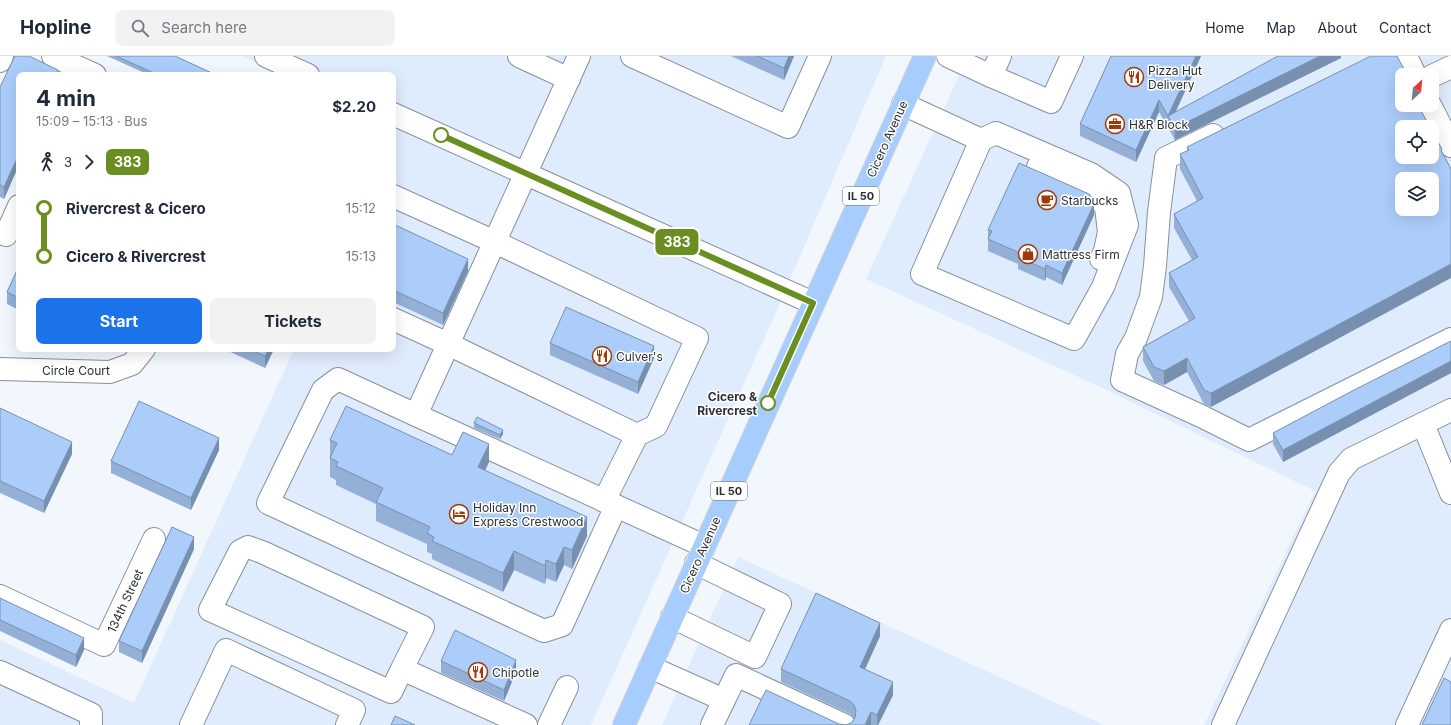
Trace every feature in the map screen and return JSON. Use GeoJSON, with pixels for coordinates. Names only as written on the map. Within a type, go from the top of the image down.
{"type":"FeatureCollection","features":[{"type":"Feature","properties":{"kind":"main road","name":"Cicero Avenue"},"geometry":{"type":"LineString","coordinates":[[624,725],[925,56]]}},
{"type":"Feature","properties":{"kind":"street"},"geometry":{"type":"LineString","coordinates":[[0,61],[2,56]]}},
{"type":"Feature","properties":{"kind":"street"},"geometry":{"type":"LineString","coordinates":[[53,56],[83,72]]}},
{"type":"Feature","properties":{"kind":"street"},"geometry":{"type":"LineString","coordinates":[[266,56],[301,72]]}},
{"type":"Feature","properties":{"kind":"street"},"geometry":{"type":"LineString","coordinates":[[519,56],[569,79]]}},
{"type":"Feature","properties":{"kind":"street"},"geometry":{"type":"LineString","coordinates":[[416,415],[580,56]]}},
{"type":"Feature","properties":{"kind":"street"},"geometry":{"type":"LineString","coordinates":[[632,56],[788,127],[820,56]]}},
{"type":"Feature","properties":{"kind":"street"},"geometry":{"type":"LineString","coordinates":[[948,56],[1050,102],[1072,56]]}},
{"type":"Feature","properties":{"kind":"street"},"geometry":{"type":"LineString","coordinates":[[991,76],[1000,56]]}},
{"type":"Feature","properties":{"kind":"street"},"geometry":{"type":"LineString","coordinates":[[1406,56],[1412,68]]}},
{"type":"Feature","properties":{"kind":"street"},"geometry":{"type":"LineString","coordinates":[[1439,73],[1451,67]]}},
{"type":"Feature","properties":{"kind":"street"},"geometry":{"type":"LineString","coordinates":[[903,104],[981,140],[1096,195],[1106,207],[1109,232],[1105,251],[1087,288],[1090,311],[1074,339],[922,274],[981,140]]}},
{"type":"Feature","properties":{"kind":"street"},"geometry":{"type":"LineString","coordinates":[[1434,112],[1451,146]]}},
{"type":"Feature","properties":{"kind":"street"},"geometry":{"type":"LineString","coordinates":[[396,115],[813,303]]}},
{"type":"Feature","properties":{"kind":"street"},"geometry":{"type":"LineString","coordinates":[[1230,126],[1166,158],[1151,297],[1136,338],[1127,354],[1122,380],[1249,440],[1451,339]]}},
{"type":"Feature","properties":{"kind":"street"},"geometry":{"type":"LineString","coordinates":[[396,197],[495,242],[697,338],[656,426],[637,436],[610,503],[562,625],[544,631],[268,503],[324,390],[338,379],[610,503],[700,555],[780,604],[755,657],[672,617]]}},
{"type":"Feature","properties":{"kind":"street"},"geometry":{"type":"LineString","coordinates":[[0,232],[6,235],[16,213]]}},
{"type":"Feature","properties":{"kind":"street"},"geometry":{"type":"LineString","coordinates":[[396,320],[496,367],[637,436]]}},
{"type":"Feature","properties":{"kind":"street","name":"Circle Court"},"geometry":{"type":"LineString","coordinates":[[0,369],[110,372],[132,364],[142,352]]}},
{"type":"Feature","properties":{"kind":"street"},"geometry":{"type":"LineString","coordinates":[[1223,725],[1339,473],[1351,459],[1451,410]]}},
{"type":"Feature","properties":{"kind":"street"},"geometry":{"type":"LineString","coordinates":[[1422,424],[1451,493]]}},
{"type":"Feature","properties":{"kind":"street","name":"134th Street"},"geometry":{"type":"LineString","coordinates":[[0,596],[104,645],[154,538]]}},
{"type":"Feature","properties":{"kind":"street"},"geometry":{"type":"LineString","coordinates":[[248,547],[262,552],[423,627],[402,669],[390,692],[210,610],[240,551],[248,547]]}},
{"type":"Feature","properties":{"kind":"street"},"geometry":{"type":"LineString","coordinates":[[1407,725],[1451,630]]}},
{"type":"Feature","properties":{"kind":"street"},"geometry":{"type":"LineString","coordinates":[[191,725],[226,650],[354,710],[346,725]]}},
{"type":"Feature","properties":{"kind":"street"},"geometry":{"type":"LineString","coordinates":[[650,667],[724,700]]}},
{"type":"Feature","properties":{"kind":"street"},"geometry":{"type":"LineString","coordinates":[[402,669],[526,725]]}},
{"type":"Feature","properties":{"kind":"street"},"geometry":{"type":"LineString","coordinates":[[0,672],[91,714],[91,725]]}},
{"type":"Feature","properties":{"kind":"street"},"geometry":{"type":"LineString","coordinates":[[712,725],[736,675],[844,725]]}},
{"type":"Feature","properties":{"kind":"street"},"geometry":{"type":"LineString","coordinates":[[549,725],[567,687]]}},
{"type":"Feature","properties":{"kind":"shaded area"},"geometry":{"type":"Polygon","coordinates":[[[242,56],[886,56],[777,310],[591,725],[0,725],[0,640],[134,703],[293,352],[396,352],[396,72],[277,72],[242,56]]]}},
{"type":"Feature","properties":{"kind":"shaded area"},"geometry":{"type":"Polygon","coordinates":[[[968,56],[1451,56],[1451,725],[1204,725],[1315,491],[1098,386],[866,279],[968,56]]]}},
{"type":"Feature","properties":{"kind":"shaded area"},"geometry":{"type":"Polygon","coordinates":[[[738,557],[1104,725],[662,725],[738,557]]]}},
{"type":"Feature","properties":{"kind":"building"},"geometry":{"type":"Polygon","coordinates":[[[15,56],[29,56],[58,70],[57,72],[16,72],[16,161],[4,187],[0,185],[0,87],[15,56]]]}},
{"type":"Feature","properties":{"kind":"building"},"geometry":{"type":"Polygon","coordinates":[[[116,56],[175,56],[210,72],[151,72],[116,56]]]}},
{"type":"Feature","properties":{"kind":"building"},"geometry":{"type":"Polygon","coordinates":[[[757,56],[789,56],[784,68],[757,56]]]}},
{"type":"Feature","properties":{"kind":"building"},"geometry":{"type":"Polygon","coordinates":[[[1111,56],[1196,56],[1168,116],[1159,100],[1136,150],[1080,124],[1111,56]]]}},
{"type":"Feature","properties":{"kind":"building"},"geometry":{"type":"Polygon","coordinates":[[[1278,56],[1320,56],[1175,128],[1168,116],[1278,56]]]}},
{"type":"Feature","properties":{"kind":"building"},"geometry":{"type":"Polygon","coordinates":[[[1371,56],[1397,56],[1403,68],[1395,68],[1395,112],[1422,112],[1426,120],[1395,120],[1395,164],[1439,164],[1439,144],[1451,169],[1451,264],[1211,393],[1204,390],[1187,358],[1164,371],[1154,367],[1143,347],[1195,318],[1169,273],[1198,257],[1174,214],[1203,198],[1180,154],[1189,150],[1187,147],[1371,56]]]}},
{"type":"Feature","properties":{"kind":"building"},"geometry":{"type":"Polygon","coordinates":[[[1019,163],[1089,194],[1094,200],[1094,204],[1062,273],[1046,265],[1045,269],[1018,257],[1020,253],[988,239],[992,231],[988,230],[1019,163]]]}},
{"type":"Feature","properties":{"kind":"building"},"geometry":{"type":"Polygon","coordinates":[[[396,225],[468,259],[443,313],[396,291],[396,225]]]}},
{"type":"Feature","properties":{"kind":"building"},"geometry":{"type":"Polygon","coordinates":[[[16,272],[16,296],[7,292],[16,272]]]}},
{"type":"Feature","properties":{"kind":"building","name":"Culver's"},"geometry":{"type":"Polygon","coordinates":[[[566,307],[654,346],[638,382],[550,343],[566,307]]]}},
{"type":"Feature","properties":{"kind":"building"},"geometry":{"type":"Polygon","coordinates":[[[1451,341],[1451,361],[1283,450],[1273,433],[1354,390],[1451,341]]]}},
{"type":"Feature","properties":{"kind":"building"},"geometry":{"type":"Polygon","coordinates":[[[256,352],[267,352],[265,356],[256,352]]]}},
{"type":"Feature","properties":{"kind":"building"},"geometry":{"type":"Polygon","coordinates":[[[139,401],[219,438],[191,498],[111,461],[139,401]]]}},
{"type":"Feature","properties":{"kind":"building","name":"Holiday Inn Express Crestwood"},"geometry":{"type":"Polygon","coordinates":[[[346,406],[452,455],[463,432],[489,444],[478,467],[587,517],[572,550],[564,547],[556,564],[546,560],[545,566],[514,551],[503,573],[432,541],[434,537],[427,533],[430,527],[376,502],[383,488],[336,466],[338,462],[330,458],[337,443],[330,440],[346,406]]]}},
{"type":"Feature","properties":{"kind":"building"},"geometry":{"type":"Polygon","coordinates":[[[0,408],[72,442],[44,501],[0,481],[0,408]]]}},
{"type":"Feature","properties":{"kind":"building"},"geometry":{"type":"Polygon","coordinates":[[[477,417],[503,430],[500,435],[474,423],[477,417]]]}},
{"type":"Feature","properties":{"kind":"building"},"geometry":{"type":"Polygon","coordinates":[[[172,527],[194,537],[142,651],[119,641],[172,527]]]}},
{"type":"Feature","properties":{"kind":"building"},"geometry":{"type":"Polygon","coordinates":[[[816,593],[880,623],[860,667],[893,682],[877,715],[871,712],[865,725],[846,725],[851,723],[855,718],[856,711],[854,705],[850,701],[781,669],[816,593]]]}},
{"type":"Feature","properties":{"kind":"building"},"geometry":{"type":"Polygon","coordinates":[[[0,598],[84,638],[76,655],[0,620],[0,598]]]}},
{"type":"Feature","properties":{"kind":"building","name":"Chipotle"},"geometry":{"type":"Polygon","coordinates":[[[455,630],[516,660],[504,690],[441,661],[455,630]]]}},
{"type":"Feature","properties":{"kind":"building"},"geometry":{"type":"Polygon","coordinates":[[[1444,678],[1451,682],[1451,725],[1422,725],[1444,678]]]}},
{"type":"Feature","properties":{"kind":"building"},"geometry":{"type":"Polygon","coordinates":[[[766,690],[839,724],[846,725],[749,725],[766,690]]]}},
{"type":"Feature","properties":{"kind":"building"},"geometry":{"type":"Polygon","coordinates":[[[395,716],[415,725],[391,725],[395,716]]]}},
{"type":"Feature","properties":{"kind":"bus line","name":"383"},"geometry":{"type":"LineString","coordinates":[[441,135],[813,303],[768,403]]}},
{"type":"Feature","properties":{"kind":"place","name":"Pizza Hut Delivery"},"geometry":{"type":"Point","coordinates":[1134,77]}},
{"type":"Feature","properties":{"kind":"place","name":"H&R Block"},"geometry":{"type":"Point","coordinates":[1115,124]}},
{"type":"Feature","properties":{"kind":"place","name":"Starbucks"},"geometry":{"type":"Point","coordinates":[1047,200]}},
{"type":"Feature","properties":{"kind":"place","name":"Mattress Firm"},"geometry":{"type":"Point","coordinates":[1028,254]}},
{"type":"Feature","properties":{"kind":"place","name":"Culver's"},"geometry":{"type":"Point","coordinates":[602,356]}},
{"type":"Feature","properties":{"kind":"place","name":"Cicero & Rivercrest"},"geometry":{"type":"Point","coordinates":[768,403]}},
{"type":"Feature","properties":{"kind":"place","name":"Holiday Inn Express Crestwood"},"geometry":{"type":"Point","coordinates":[459,514]}},
{"type":"Feature","properties":{"kind":"place","name":"Chipotle"},"geometry":{"type":"Point","coordinates":[478,672]}}]}
